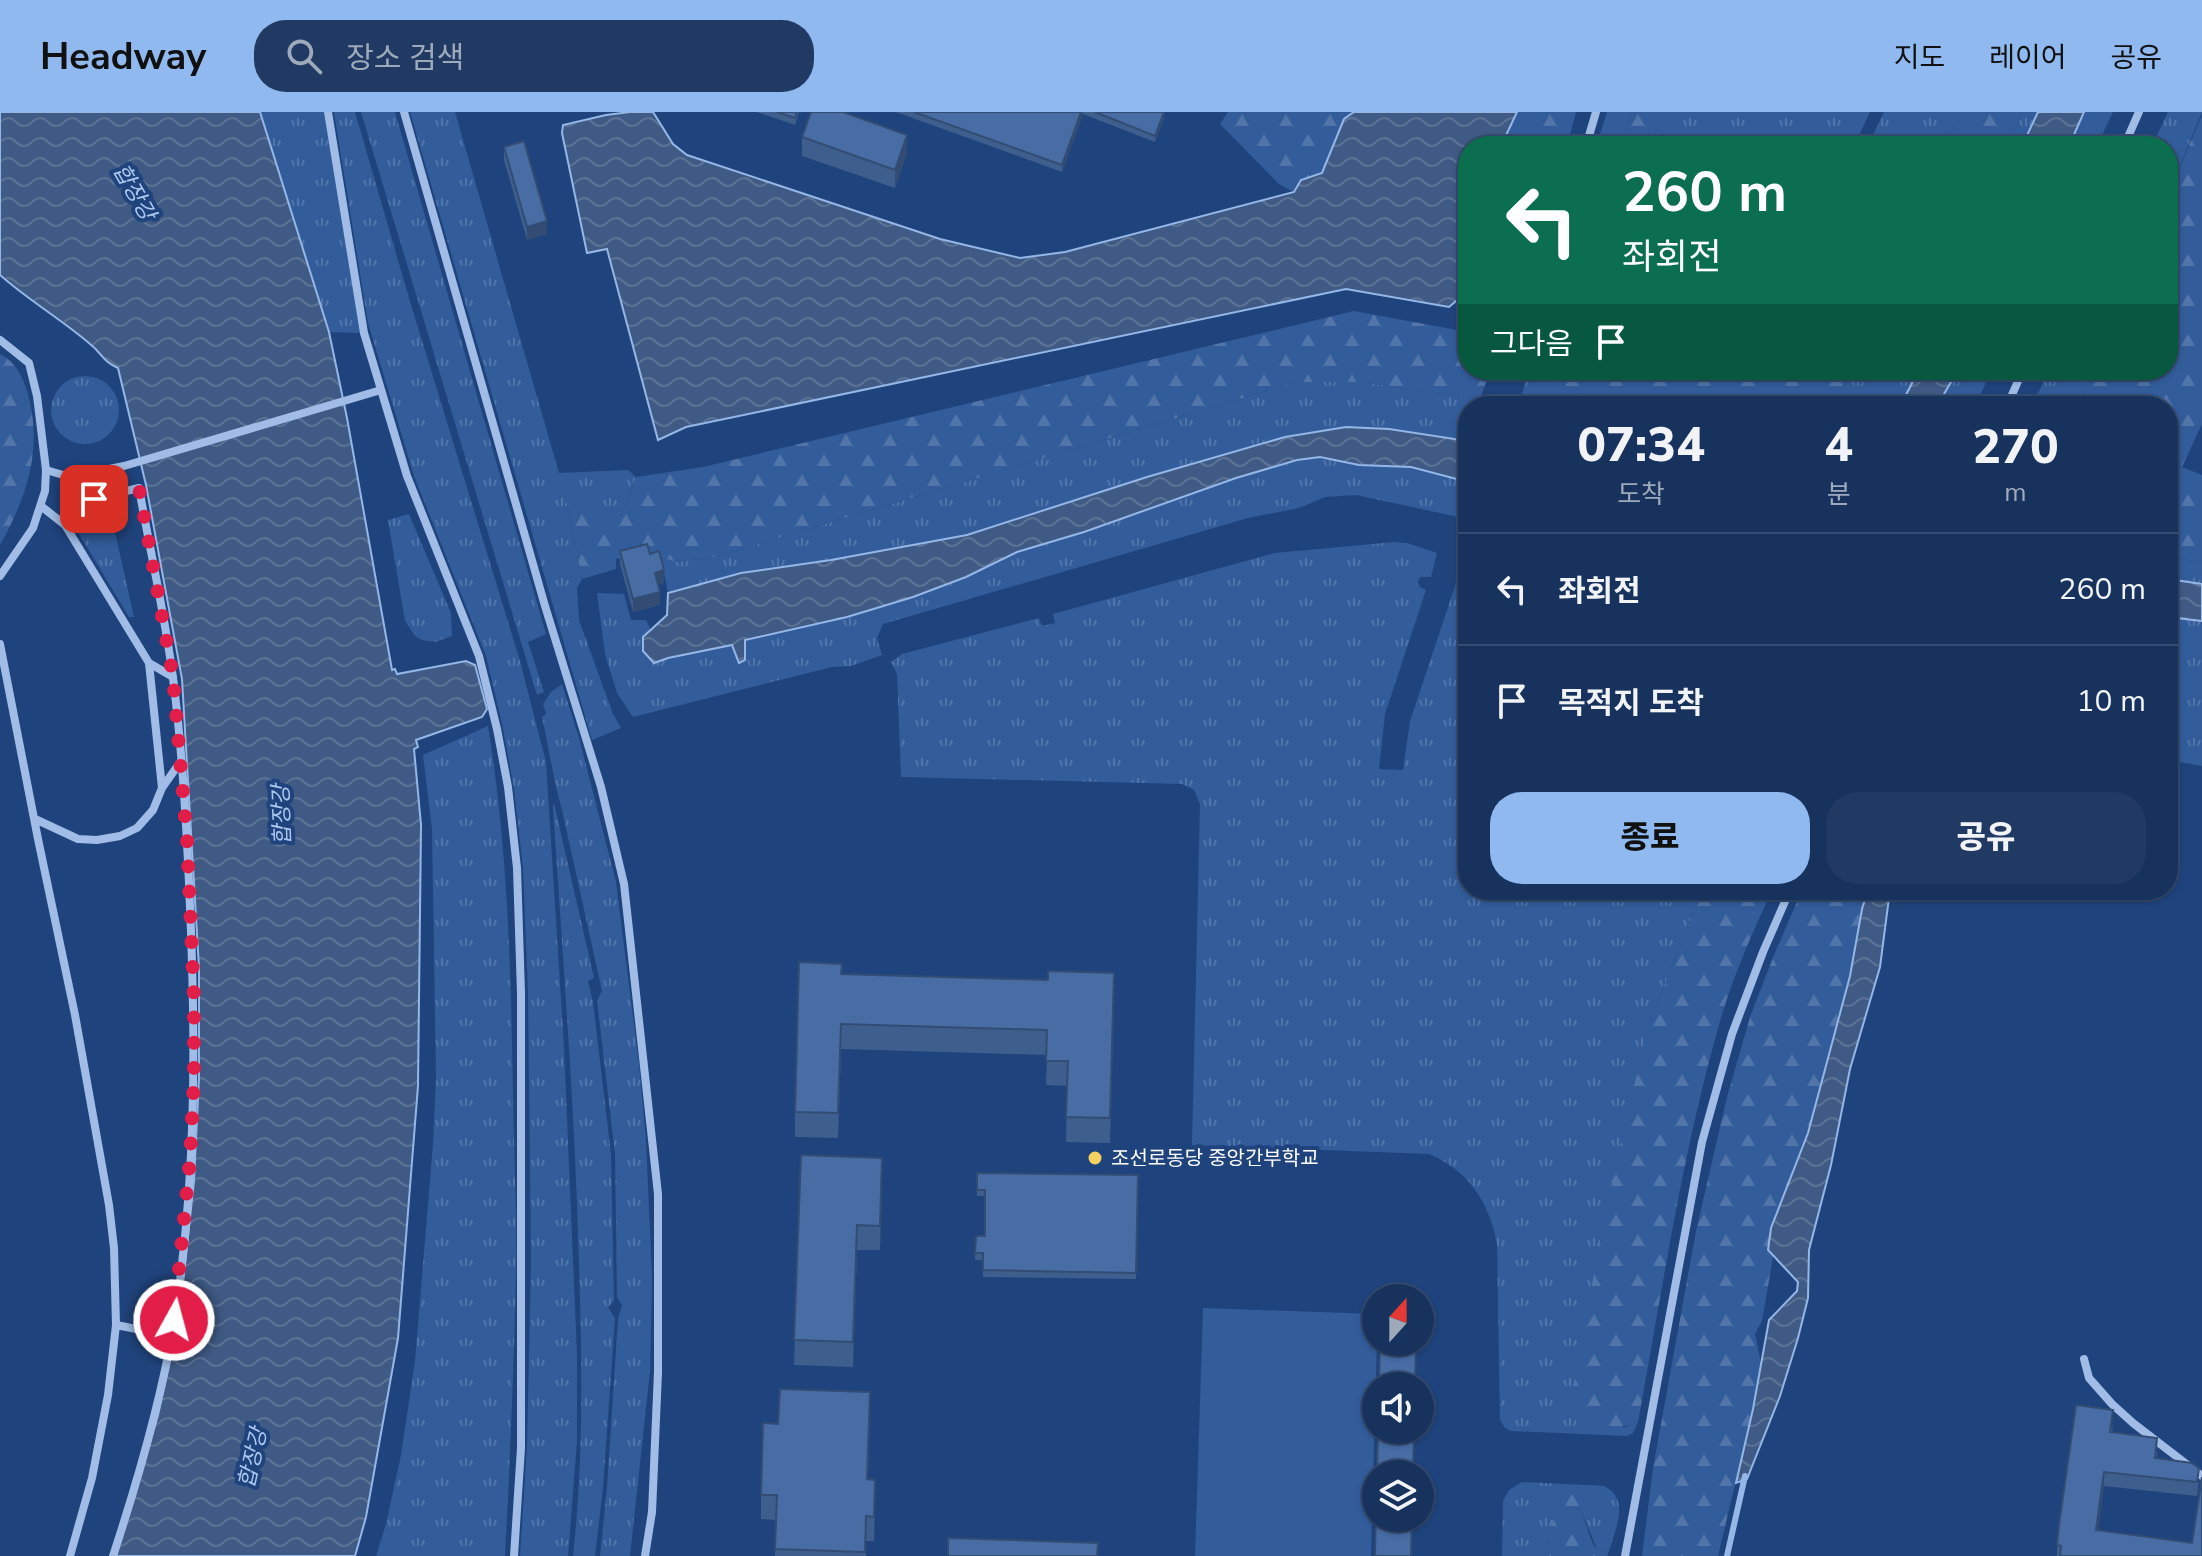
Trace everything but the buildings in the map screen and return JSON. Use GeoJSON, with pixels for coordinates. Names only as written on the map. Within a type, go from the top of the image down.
{"type":"FeatureCollection","features":[{"type":"Feature","properties":{"kind":"street"},"geometry":{"type":"LineString","coordinates":[[328,112],[364,333],[407,476],[479,656],[508,787],[517,868],[521,993],[521,1448],[514,1556]]}},
{"type":"Feature","properties":{"kind":"street"},"geometry":{"type":"LineString","coordinates":[[404,112],[540,591],[601,787],[624,884],[658,1194],[658,1372],[652,1512],[645,1556]]}},
{"type":"Feature","properties":{"kind":"street"},"geometry":{"type":"LineString","coordinates":[[1589,136],[1596,112]]}},
{"type":"Feature","properties":{"kind":"street"},"geometry":{"type":"LineString","coordinates":[[2128,136],[2139,112]]}},
{"type":"Feature","properties":{"kind":"street"},"geometry":{"type":"LineString","coordinates":[[0,340],[29,363],[37,396],[46,470],[41,506],[33,528],[0,576]]}},
{"type":"Feature","properties":{"kind":"street"},"geometry":{"type":"LineString","coordinates":[[46,470],[70,477],[124,466],[381,390]]}},
{"type":"Feature","properties":{"kind":"street"},"geometry":{"type":"LineString","coordinates":[[61,521],[71,504],[139,488],[173,677],[186,808],[194,1078],[179,1282],[172,1336],[150,1430],[113,1556]]}},
{"type":"Feature","properties":{"kind":"street"},"geometry":{"type":"LineString","coordinates":[[41,506],[65,525],[149,663],[162,788]]}},
{"type":"Feature","properties":{"kind":"street"},"geometry":{"type":"LineString","coordinates":[[0,644],[75,1015],[114,1248],[116,1325],[108,1395],[92,1478],[70,1556]]}},
{"type":"Feature","properties":{"kind":"street"},"geometry":{"type":"LineString","coordinates":[[149,663],[173,677]]}},
{"type":"Feature","properties":{"kind":"street"},"geometry":{"type":"LineString","coordinates":[[35,819],[78,839],[120,836],[137,828],[153,810],[162,788],[181,761]]}},
{"type":"Feature","properties":{"kind":"street"},"geometry":{"type":"LineString","coordinates":[[1625,1556],[1702,1142],[1732,1034],[1786,900]]}},
{"type":"Feature","properties":{"kind":"street"},"geometry":{"type":"LineString","coordinates":[[116,1325],[172,1336]]}},
{"type":"Feature","properties":{"kind":"street"},"geometry":{"type":"LineString","coordinates":[[2084,1359],[2089,1378],[2112,1404],[2202,1476]]}},
{"type":"Feature","properties":{"kind":"green space"},"geometry":{"type":"Polygon","coordinates":[[[260,112],[324,112],[360,333],[329,332],[260,112]]]}},
{"type":"Feature","properties":{"kind":"green space"},"geometry":{"type":"Polygon","coordinates":[[[334,112],[355,112],[520,661],[546,762],[564,1047],[577,1354],[577,1441],[568,1556],[520,1556],[527,1446],[531,1262],[528,992],[523,868],[514,788],[486,656],[414,476],[368,323],[334,112]]]}},
{"type":"Feature","properties":{"kind":"green space"},"geometry":{"type":"Polygon","coordinates":[[[361,112],[395,112],[546,634],[528,642],[544,692],[537,695],[361,112]]]}},
{"type":"Feature","properties":{"kind":"green space"},"geometry":{"type":"Polygon","coordinates":[[[410,112],[455,112],[559,473],[628,470],[636,477],[620,518],[600,520],[565,494],[582,579],[577,588],[579,620],[621,728],[592,740],[410,112]]]}},
{"type":"Feature","properties":{"kind":"green space"},"geometry":{"type":"Polygon","coordinates":[[[1228,112],[1354,112],[1344,119],[1322,173],[1301,180],[1294,192],[1279,184],[1220,124],[1228,112]]]}},
{"type":"Feature","properties":{"kind":"green space"},"geometry":{"type":"Polygon","coordinates":[[[1517,112],[1576,112],[1570,136],[1506,136],[1517,112]]]}},
{"type":"Feature","properties":{"kind":"green space"},"geometry":{"type":"Polygon","coordinates":[[[1607,112],[1632,112],[1626,136],[1599,136],[1607,112]]]}},
{"type":"Feature","properties":{"kind":"green space"},"geometry":{"type":"Polygon","coordinates":[[[1632,112],[1663,112],[1655,136],[1626,136],[1632,112]]]}},
{"type":"Feature","properties":{"kind":"green space"},"geometry":{"type":"Polygon","coordinates":[[[1663,112],[1870,112],[1859,136],[1655,136],[1663,112]]]}},
{"type":"Feature","properties":{"kind":"green space"},"geometry":{"type":"Polygon","coordinates":[[[1884,112],[1960,112],[1949,136],[1873,136],[1884,112]]]}},
{"type":"Feature","properties":{"kind":"green space"},"geometry":{"type":"Polygon","coordinates":[[[1960,112],[2023,112],[2012,136],[1949,136],[1960,112]]]}},
{"type":"Feature","properties":{"kind":"green space"},"geometry":{"type":"Polygon","coordinates":[[[2023,112],[2038,112],[2027,136],[2012,136],[2023,112]]]}},
{"type":"Feature","properties":{"kind":"green space"},"geometry":{"type":"Polygon","coordinates":[[[2084,112],[2113,112],[2102,136],[2073,136],[2084,112]]]}},
{"type":"Feature","properties":{"kind":"green space"},"geometry":{"type":"Polygon","coordinates":[[[2168,112],[2202,112],[2178,171],[2178,136],[2157,136],[2168,112]]]}},
{"type":"Feature","properties":{"kind":"green space"},"geometry":{"type":"Polygon","coordinates":[[[2202,115],[2202,424],[2182,467],[2202,475],[2202,563],[2178,558],[2178,396],[2082,396],[2089,380],[2178,380],[2178,171],[2202,115]]]}},
{"type":"Feature","properties":{"kind":"green space"},"geometry":{"type":"Polygon","coordinates":[[[1354,311],[1458,330],[1458,380],[1487,380],[1481,396],[1358,382],[1296,382],[718,556],[676,562],[650,553],[616,559],[616,569],[582,579],[565,494],[590,486],[600,519],[620,518],[636,477],[703,467],[1354,311]]]}},
{"type":"Feature","properties":{"kind":"green space"},"geometry":{"type":"Polygon","coordinates":[[[0,354],[15,366],[24,382],[34,434],[25,491],[0,545],[0,354]]]}},
{"type":"Feature","properties":{"kind":"green space"},"geometry":{"type":"Polygon","coordinates":[[[78,376],[92,376],[104,381],[114,391],[119,410],[114,429],[104,439],[92,444],[78,444],[66,439],[56,429],[51,417],[51,403],[56,391],[66,381],[78,376]]]}},
{"type":"Feature","properties":{"kind":"green space"},"geometry":{"type":"Polygon","coordinates":[[[1526,380],[1555,380],[1580,396],[1521,396],[1526,380]]]}},
{"type":"Feature","properties":{"kind":"green space"},"geometry":{"type":"Polygon","coordinates":[[[1555,380],[1852,380],[1829,396],[1580,396],[1555,380]]]}},
{"type":"Feature","properties":{"kind":"green space"},"geometry":{"type":"Polygon","coordinates":[[[1852,380],[1914,380],[1905,396],[1829,396],[1852,380]]]}},
{"type":"Feature","properties":{"kind":"green space"},"geometry":{"type":"Polygon","coordinates":[[[1952,380],[1987,380],[1980,396],[1943,396],[1952,380]]]}},
{"type":"Feature","properties":{"kind":"green space"},"geometry":{"type":"Polygon","coordinates":[[[2044,380],[2089,380],[2082,396],[2037,396],[2044,380]]]}},
{"type":"Feature","properties":{"kind":"green space"},"geometry":{"type":"Polygon","coordinates":[[[1296,382],[1358,382],[1465,396],[1458,396],[1458,439],[1389,429],[1285,437],[1147,477],[967,535],[741,573],[668,593],[661,557],[677,562],[718,556],[1296,382]]]}},
{"type":"Feature","properties":{"kind":"green space"},"geometry":{"type":"Polygon","coordinates":[[[1320,457],[1359,465],[1411,467],[1458,479],[1458,517],[1356,495],[1325,497],[1299,508],[1248,518],[883,624],[877,638],[882,655],[851,666],[832,667],[633,717],[617,693],[605,654],[597,593],[624,594],[631,620],[646,620],[651,630],[643,637],[654,663],[732,645],[739,662],[745,660],[744,640],[847,617],[913,597],[966,577],[1017,552],[1297,460],[1320,457]]]}},
{"type":"Feature","properties":{"kind":"green space"},"geometry":{"type":"Polygon","coordinates":[[[108,501],[134,617],[129,617],[69,517],[75,507],[108,501]]]}},
{"type":"Feature","properties":{"kind":"green space"},"geometry":{"type":"Polygon","coordinates":[[[409,514],[451,613],[452,636],[435,642],[415,636],[405,621],[388,520],[409,514]]]}},
{"type":"Feature","properties":{"kind":"green space"},"geometry":{"type":"Polygon","coordinates":[[[1394,542],[1437,553],[1431,577],[1420,577],[1418,582],[1426,590],[1385,714],[1379,769],[1403,770],[1410,721],[1458,582],[1458,900],[1698,900],[1650,1022],[1623,1428],[1638,1422],[1633,1433],[1627,1436],[1511,1431],[1505,1428],[1500,1420],[1497,1244],[1483,1202],[1455,1169],[1429,1154],[1192,1145],[1200,804],[1194,790],[1182,784],[901,777],[897,674],[891,662],[902,654],[1039,618],[1042,626],[1055,623],[1053,614],[1275,553],[1394,542]]]}},
{"type":"Feature","properties":{"kind":"green space"},"geometry":{"type":"Polygon","coordinates":[[[2178,558],[2202,563],[2202,584],[2178,580],[2178,558]]]}},
{"type":"Feature","properties":{"kind":"green space"},"geometry":{"type":"Polygon","coordinates":[[[2178,618],[2202,621],[2202,766],[2178,762],[2178,618]]]}},
{"type":"Feature","properties":{"kind":"green space"},"geometry":{"type":"Polygon","coordinates":[[[562,684],[616,882],[646,1140],[652,1278],[650,1371],[630,1556],[600,1556],[618,1319],[622,1305],[617,1297],[615,1154],[597,1001],[602,991],[542,717],[546,714],[543,704],[551,692],[562,684]]]}},
{"type":"Feature","properties":{"kind":"green space"},"geometry":{"type":"Polygon","coordinates":[[[488,726],[500,818],[507,910],[516,1205],[505,1556],[376,1556],[401,1455],[415,1361],[433,1144],[436,1079],[432,829],[423,755],[488,726]]]}},
{"type":"Feature","properties":{"kind":"green space"},"geometry":{"type":"Polygon","coordinates":[[[554,803],[594,978],[588,981],[611,1154],[614,1301],[608,1307],[615,1318],[595,1556],[573,1556],[581,1446],[580,1301],[575,1150],[554,803]]]}},
{"type":"Feature","properties":{"kind":"green space"},"geometry":{"type":"Polygon","coordinates":[[[1698,900],[1768,900],[1728,996],[1704,1080],[1673,1226],[1638,1422],[1600,1427],[1576,1422],[1570,1406],[1601,1235],[1650,1022],[1698,900]]]}},
{"type":"Feature","properties":{"kind":"green space"},"geometry":{"type":"Polygon","coordinates":[[[1798,900],[1865,900],[1850,976],[1808,1133],[1771,1228],[1768,1250],[1773,1257],[1762,1321],[1755,1334],[1761,1363],[1718,1556],[1642,1556],[1653,1468],[1696,1231],[1727,1097],[1750,1017],[1798,900]]]}},
{"type":"Feature","properties":{"kind":"green space"},"geometry":{"type":"Polygon","coordinates":[[[1203,1308],[1362,1314],[1362,1356],[1377,1356],[1376,1372],[1362,1372],[1362,1444],[1374,1444],[1374,1460],[1362,1460],[1362,1532],[1372,1532],[1371,1556],[1195,1556],[1203,1308]]]}},
{"type":"Feature","properties":{"kind":"green space"},"geometry":{"type":"Polygon","coordinates":[[[1522,1482],[1604,1486],[1612,1491],[1617,1498],[1619,1514],[1610,1548],[1604,1551],[1597,1549],[1579,1506],[1548,1539],[1545,1556],[1502,1556],[1503,1501],[1509,1490],[1522,1482]]]}},
{"type":"Feature","properties":{"kind":"green space"},"geometry":{"type":"Polygon","coordinates":[[[1577,1488],[1584,1491],[1586,1496],[1579,1506],[1593,1544],[1603,1551],[1610,1548],[1607,1556],[1545,1556],[1558,1507],[1569,1492],[1577,1488]]]}},
{"type":"Feature","properties":{"kind":"water","name":"합장강"},"geometry":{"type":"Polygon","coordinates":[[[0,112],[260,112],[329,332],[392,670],[395,669],[397,674],[466,661],[475,665],[487,709],[482,717],[416,740],[418,747],[414,749],[421,825],[418,1086],[398,1338],[366,1517],[355,1556],[116,1556],[158,1415],[179,1319],[194,1181],[199,1078],[199,968],[182,679],[146,485],[118,368],[0,275],[0,112]]]}},
{"type":"Feature","properties":{"kind":"water"},"geometry":{"type":"Polygon","coordinates":[[[653,112],[673,144],[687,155],[940,239],[1020,258],[1065,252],[1294,192],[1301,180],[1322,173],[1344,119],[1354,112],[1517,112],[1506,136],[1458,136],[1458,299],[1449,307],[1346,289],[686,427],[658,440],[607,249],[587,253],[562,133],[563,125],[606,115],[653,112]]]}},
{"type":"Feature","properties":{"kind":"water"},"geometry":{"type":"Polygon","coordinates":[[[2038,112],[2084,112],[2073,136],[2027,136],[2038,112]]]}},
{"type":"Feature","properties":{"kind":"water"},"geometry":{"type":"Polygon","coordinates":[[[1914,380],[1952,380],[1943,396],[1905,396],[1914,380]]]}},
{"type":"Feature","properties":{"kind":"water"},"geometry":{"type":"Polygon","coordinates":[[[1346,427],[1389,429],[1458,439],[1458,479],[1411,467],[1359,465],[1320,457],[1297,460],[1017,552],[966,577],[913,597],[847,617],[745,640],[745,660],[739,663],[732,645],[654,663],[643,651],[643,637],[667,615],[668,593],[741,573],[967,535],[1147,477],[1285,437],[1346,427]]]}},
{"type":"Feature","properties":{"kind":"water"},"geometry":{"type":"Polygon","coordinates":[[[2178,580],[2202,584],[2202,621],[2178,618],[2178,580]]]}},
{"type":"Feature","properties":{"kind":"water"},"geometry":{"type":"Polygon","coordinates":[[[1865,900],[1889,900],[1880,967],[1850,1069],[1831,1165],[1809,1250],[1808,1298],[1780,1396],[1747,1479],[1736,1483],[1769,1320],[1797,1291],[1798,1282],[1768,1250],[1771,1228],[1808,1133],[1850,976],[1865,900]]]}},
{"type":"Feature","properties":{"kind":"waterway"},"geometry":{"type":"LineString","coordinates":[[1727,1556],[1745,1476]]}},
{"type":"Feature","properties":{"kind":"place","name":"조선로동당 중앙간부학교"},"geometry":{"type":"Point","coordinates":[1095,1158]}},
{"type":"Feature","properties":{"kind":"route"},"geometry":{"type":"LineString","coordinates":[[94,499],[139,488],[173,677],[186,808],[194,1078],[190,1159],[174,1320]]}}]}
